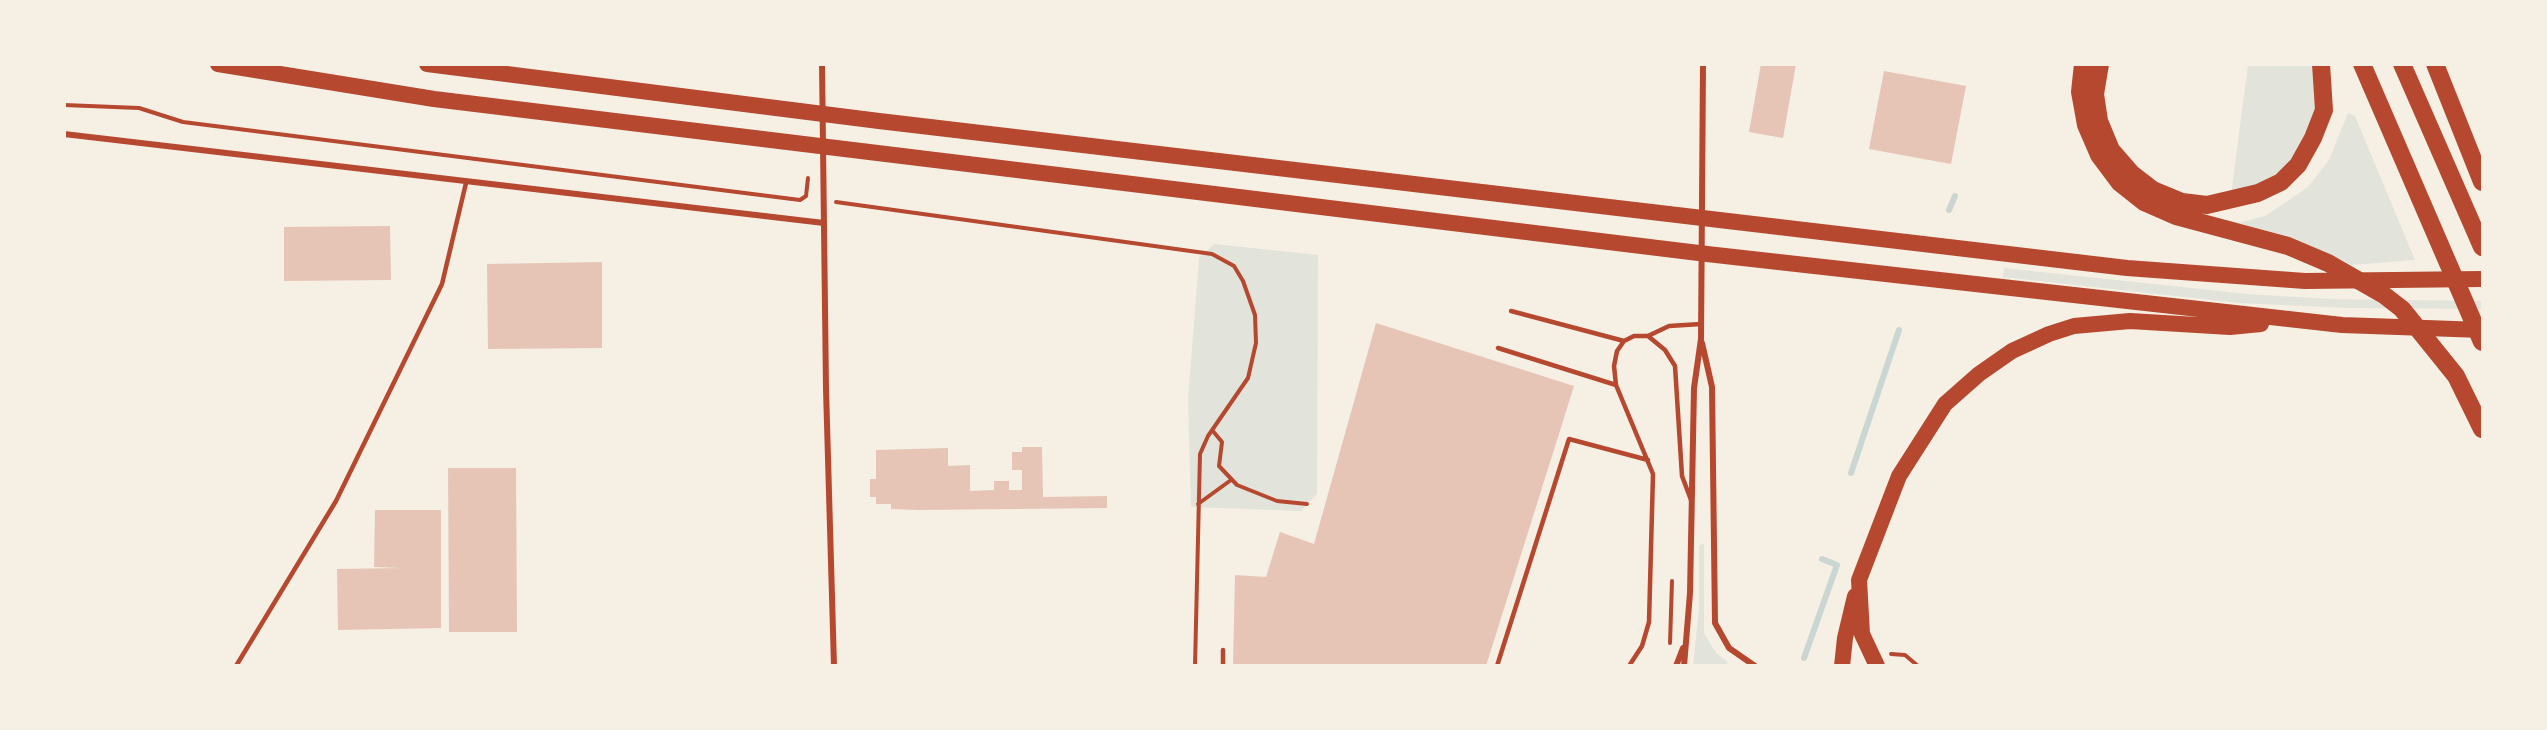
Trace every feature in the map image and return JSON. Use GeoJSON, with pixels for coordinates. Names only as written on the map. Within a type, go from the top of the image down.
{"type":"FeatureCollection","features":[{"type":"Feature","properties":{"kind":"highway"},"geometry":{"type":"LineString","coordinates":[[218,64],[434,99],[1707,254],[2304,321],[2397,328],[2482,330]]}},
{"type":"Feature","properties":{"kind":"highway"},"geometry":{"type":"LineString","coordinates":[[427,64],[891,122],[2127,268],[2305,280],[2482,279]]}},
{"type":"Feature","properties":{"kind":"highway"},"geometry":{"type":"LineString","coordinates":[[2083,64],[2080,92],[2086,125],[2099,155],[2120,183],[2144,202],[2176,216],[2288,246],[2328,263],[2384,295],[2402,309],[2456,376],[2482,429]]}},
{"type":"Feature","properties":{"kind":"highway"},"geometry":{"type":"LineString","coordinates":[[2100,64],[2094,94],[2099,121],[2111,150],[2131,173],[2153,190],[2182,202],[2207,205],[2258,193],[2281,182],[2298,165],[2313,138],[2324,110],[2321,64]]}},
{"type":"Feature","properties":{"kind":"highway"},"geometry":{"type":"LineString","coordinates":[[2362,64],[2482,342]]}},
{"type":"Feature","properties":{"kind":"highway"},"geometry":{"type":"LineString","coordinates":[[2402,64],[2482,245]]}},
{"type":"Feature","properties":{"kind":"highway"},"geometry":{"type":"LineString","coordinates":[[2435,64],[2482,182]]}},
{"type":"Feature","properties":{"kind":"highway"},"geometry":{"type":"LineString","coordinates":[[1842,666],[1845,638],[1859,580],[1899,476],[1922,437],[1946,404],[1979,374],[2012,351],[2049,333],[2101,322],[2230,327],[2304,321]]}},
{"type":"Feature","properties":{"kind":"highway"},"geometry":{"type":"LineString","coordinates":[[1859,580],[1862,634],[1880,661]]}},
{"type":"Feature","properties":{"kind":"street"},"geometry":{"type":"LineString","coordinates":[[822,64],[834,666]]}},
{"type":"Feature","properties":{"kind":"street"},"geometry":{"type":"LineString","coordinates":[[1684,666],[1690,593],[1694,388],[1701,339],[1703,289],[1703,64]]}},
{"type":"Feature","properties":{"kind":"street"},"geometry":{"type":"LineString","coordinates":[[64,134],[223,151],[466,183],[824,223]]}},
{"type":"Feature","properties":{"kind":"street"},"geometry":{"type":"LineString","coordinates":[[1701,339],[1712,387],[1715,623],[1729,648],[1755,666]]}},
{"type":"Feature","properties":{"kind":"street"},"geometry":{"type":"LineString","coordinates":[[1676,666],[1686,639]]}},
{"type":"Feature","properties":{"kind":"lane"},"geometry":{"type":"LineString","coordinates":[[236,666],[336,501],[442,284],[466,183]]}},
{"type":"Feature","properties":{"kind":"lane"},"geometry":{"type":"LineString","coordinates":[[1511,310],[1624,341]]}},
{"type":"Feature","properties":{"kind":"lane"},"geometry":{"type":"LineString","coordinates":[[1629,666],[1642,646],[1649,622],[1653,474],[1617,385],[1614,366],[1617,351],[1624,341],[1634,336],[1648,336],[1669,326],[1701,324]]}},
{"type":"Feature","properties":{"kind":"lane"},"geometry":{"type":"LineString","coordinates":[[1648,336],[1665,350],[1675,366],[1682,476],[1691,500]]}},
{"type":"Feature","properties":{"kind":"lane"},"geometry":{"type":"LineString","coordinates":[[1498,348],[1617,385]]}},
{"type":"Feature","properties":{"kind":"lane"},"geometry":{"type":"LineString","coordinates":[[1497,666],[1569,439],[1648,460]]}},
{"type":"Feature","properties":{"kind":"lane"},"geometry":{"type":"LineString","coordinates":[[1223,650],[1223,666]]}},
{"type":"Feature","properties":{"kind":"path"},"geometry":{"type":"LineString","coordinates":[[64,105],[139,108],[183,122],[706,186],[800,200],[807,194],[808,178]]}},
{"type":"Feature","properties":{"kind":"path"},"geometry":{"type":"LineString","coordinates":[[847,203],[1212,254],[1224,258],[1239,273],[1255,315],[1256,343],[1248,378],[1212,430],[1200,454],[1197,504],[1196,666]]}},
{"type":"Feature","properties":{"kind":"path"},"geometry":{"type":"LineString","coordinates":[[1212,430],[1222,442],[1220,466],[1231,480],[1257,495],[1276,501],[1307,504]]}},
{"type":"Feature","properties":{"kind":"path"},"geometry":{"type":"LineString","coordinates":[[1197,504],[1231,480]]}},
{"type":"Feature","properties":{"kind":"path"},"geometry":{"type":"LineString","coordinates":[[1668,651],[1672,581]]}},
{"type":"Feature","properties":{"kind":"path"},"geometry":{"type":"LineString","coordinates":[[1880,661],[1891,654],[1905,655],[1918,666]]}},
{"type":"Feature","properties":{"kind":"shaded area"},"geometry":{"type":"Polygon","coordinates":[[[2248,65],[2323,65],[2327,79],[2295,168],[2230,202],[2248,65]]]}},
{"type":"Feature","properties":{"kind":"shaded area"},"geometry":{"type":"Polygon","coordinates":[[[2348,113],[2355,116],[2415,260],[2352,265],[2291,237],[2238,223],[2265,216],[2308,187],[2329,160],[2348,113]]]}},
{"type":"Feature","properties":{"kind":"shaded area"},"geometry":{"type":"Polygon","coordinates":[[[1214,244],[1318,255],[1317,494],[1301,511],[1191,507],[1188,399],[1199,258],[1214,244]]]}},
{"type":"Feature","properties":{"kind":"shaded area"},"geometry":{"type":"Polygon","coordinates":[[[2004,268],[2247,294],[2330,299],[2482,301],[2482,309],[2348,308],[2238,303],[2003,277],[2004,268]]]}},
{"type":"Feature","properties":{"kind":"shaded area"},"geometry":{"type":"Polygon","coordinates":[[[1704,544],[1704,633],[1716,653],[1728,662],[1726,665],[1693,665],[1699,609],[1699,545],[1704,544]]]}},
{"type":"Feature","properties":{"kind":"building"},"geometry":{"type":"Polygon","coordinates":[[[1761,64],[1796,64],[1783,138],[1749,132],[1761,64]]]}},
{"type":"Feature","properties":{"kind":"building"},"geometry":{"type":"Polygon","coordinates":[[[1884,71],[1966,86],[1951,164],[1869,149],[1884,71]]]}},
{"type":"Feature","properties":{"kind":"building"},"geometry":{"type":"Polygon","coordinates":[[[390,226],[391,280],[284,281],[284,227],[390,226]]]}},
{"type":"Feature","properties":{"kind":"building"},"geometry":{"type":"Polygon","coordinates":[[[602,262],[602,348],[488,349],[487,264],[602,262]]]}},
{"type":"Feature","properties":{"kind":"building"},"geometry":{"type":"Polygon","coordinates":[[[1376,323],[1574,386],[1486,666],[1233,666],[1235,575],[1266,577],[1280,532],[1314,544],[1376,323]]]}},
{"type":"Feature","properties":{"kind":"building"},"geometry":{"type":"Polygon","coordinates":[[[1022,447],[1042,447],[1043,497],[1107,496],[1107,508],[891,509],[891,504],[876,504],[876,497],[870,497],[870,479],[876,479],[876,450],[948,448],[948,466],[970,465],[970,491],[994,490],[994,481],[1009,481],[1009,490],[1022,490],[1022,470],[1012,470],[1012,452],[1022,452],[1022,447]]]}},
{"type":"Feature","properties":{"kind":"building"},"geometry":{"type":"Polygon","coordinates":[[[448,468],[516,468],[517,632],[449,632],[448,468]]]}},
{"type":"Feature","properties":{"kind":"building"},"geometry":{"type":"Polygon","coordinates":[[[375,510],[441,510],[441,628],[338,630],[337,569],[401,568],[374,567],[375,510]]]}},
{"type":"Feature","properties":{"kind":"waterway"},"geometry":{"type":"LineString","coordinates":[[1949,210],[1955,196]]}},
{"type":"Feature","properties":{"kind":"waterway"},"geometry":{"type":"LineString","coordinates":[[1851,473],[1899,330]]}},
{"type":"Feature","properties":{"kind":"waterway"},"geometry":{"type":"LineString","coordinates":[[1804,658],[1837,565],[1822,559]]}}]}
